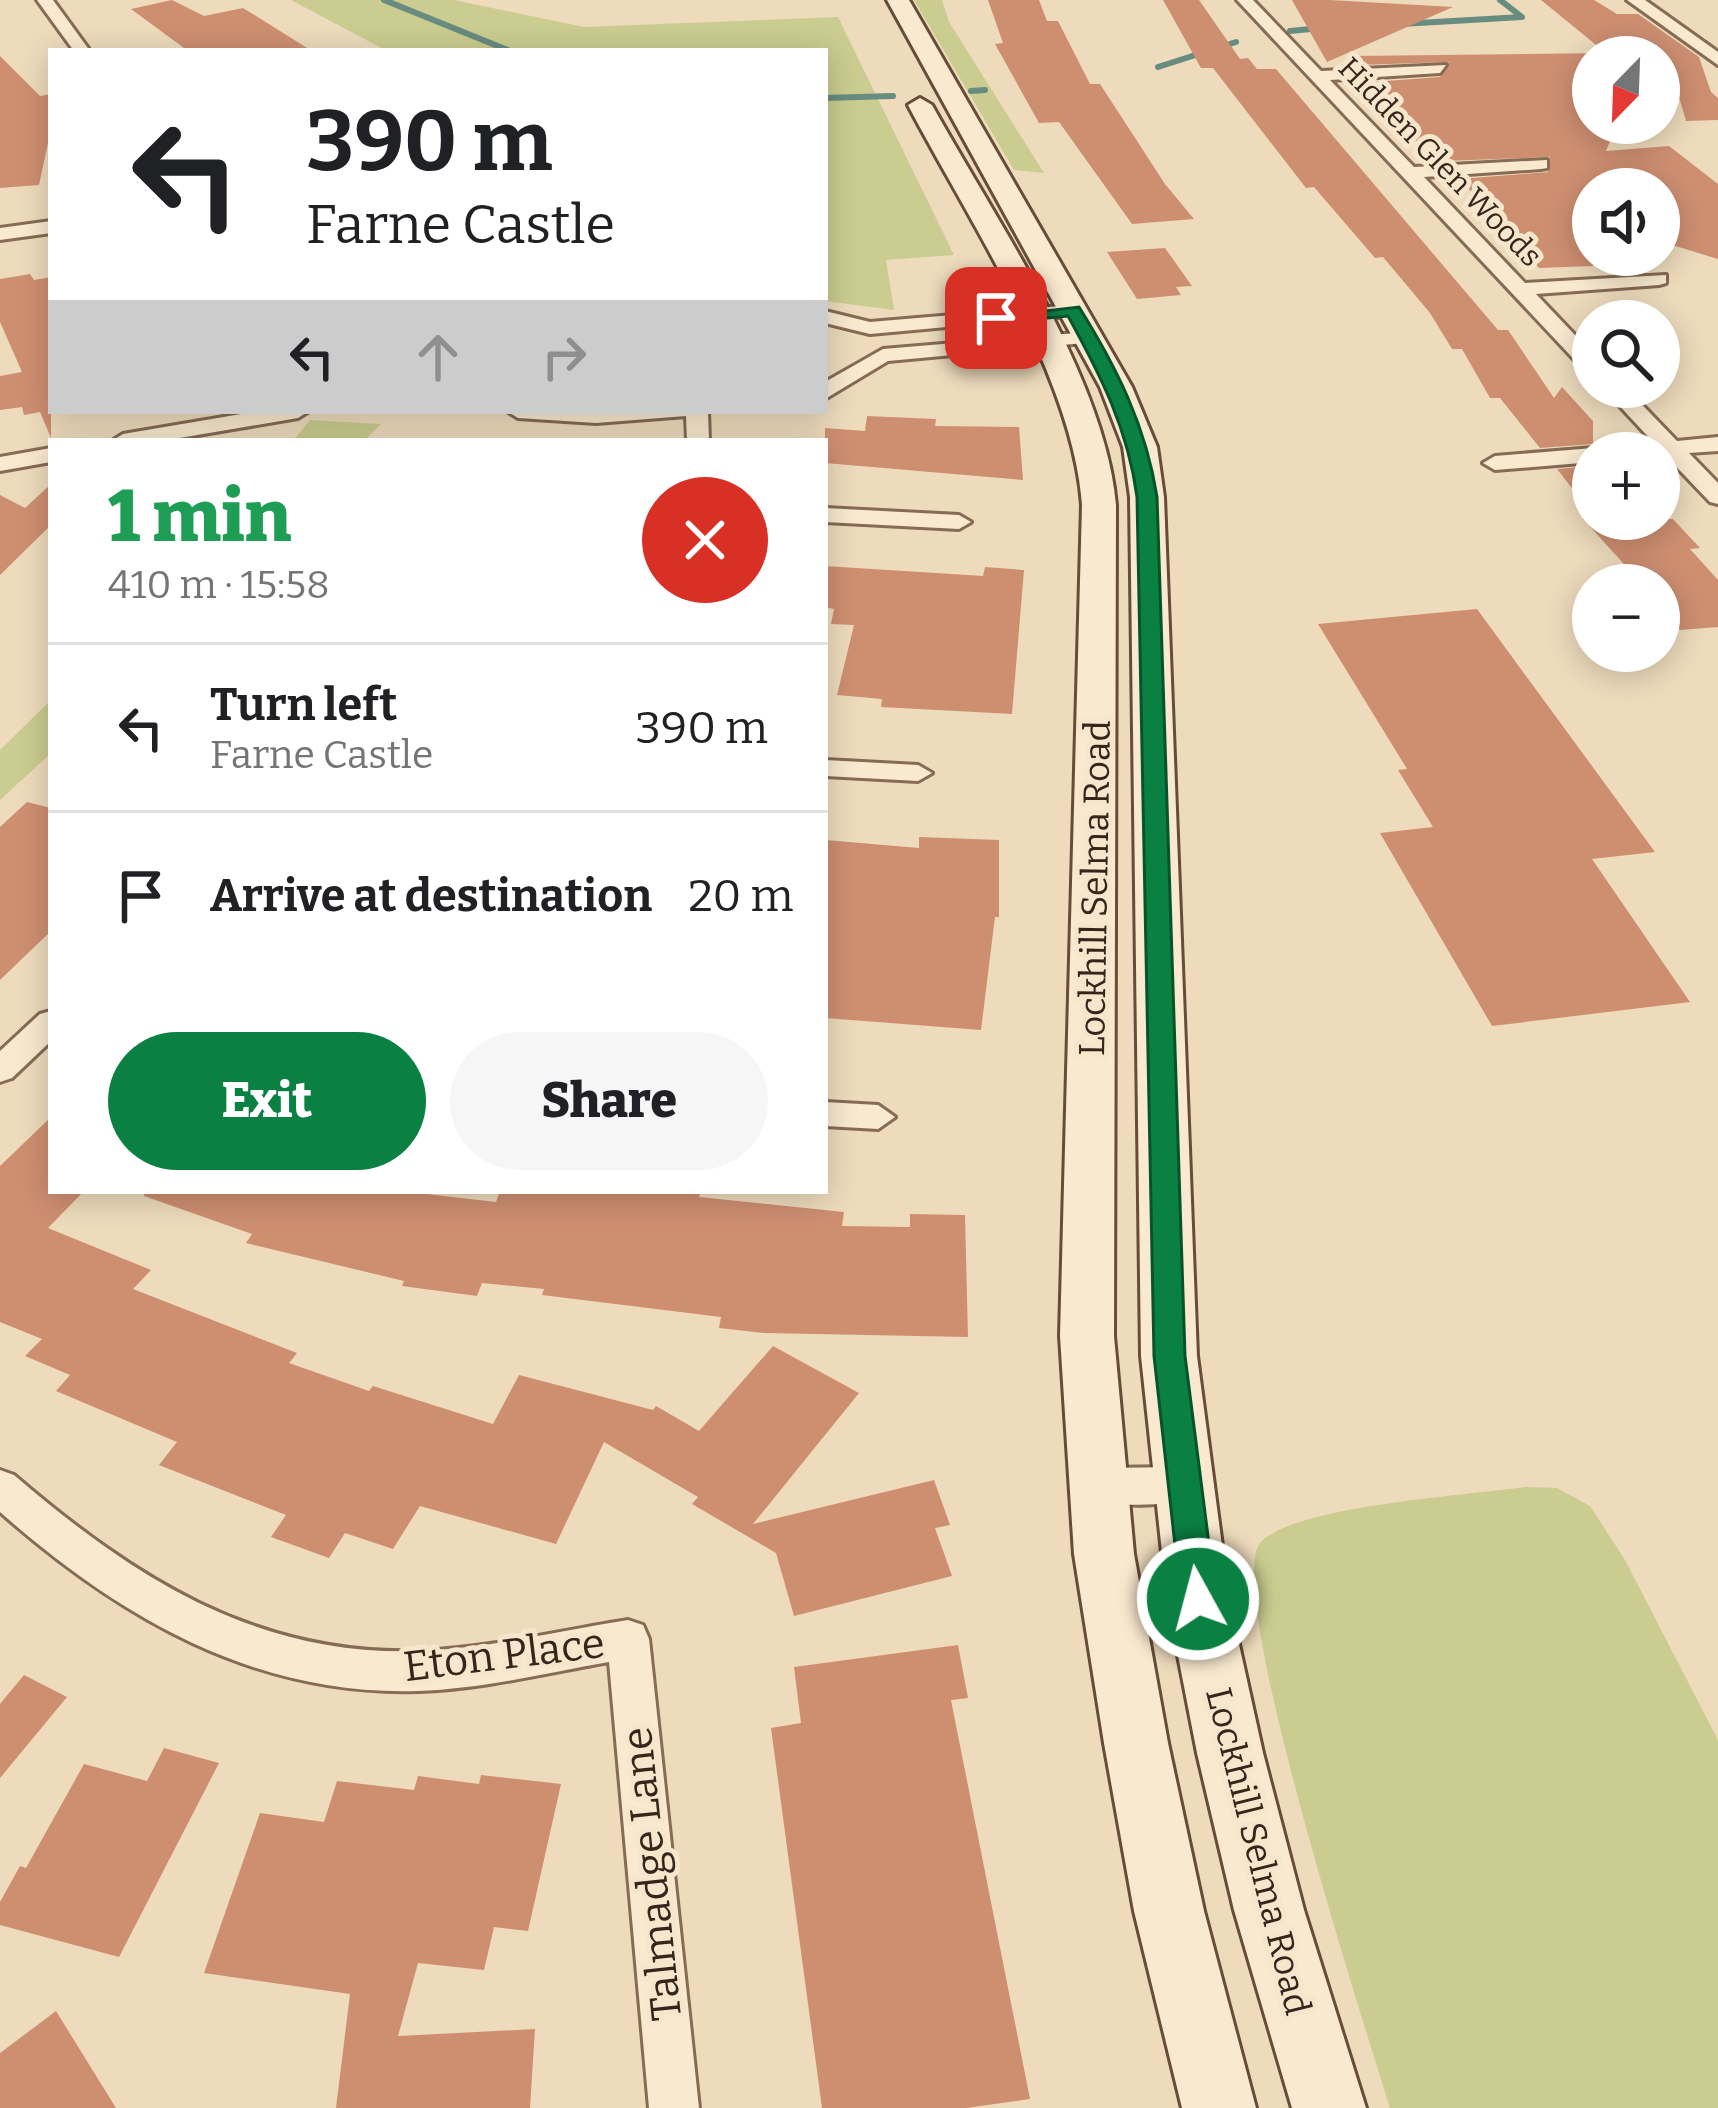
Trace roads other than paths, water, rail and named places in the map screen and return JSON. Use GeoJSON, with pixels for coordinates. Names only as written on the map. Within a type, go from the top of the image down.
{"type":"FeatureCollection","features":[{"type":"Feature","properties":{"kind":"main road","name":"Lockhill Selma Road"},"geometry":{"type":"LineString","coordinates":[[865,0],[954,134],[1060,327],[1140,447],[1150,589],[1169,1356],[1198,1599],[1230,1753],[1269,1910],[1329,2108]]}},
{"type":"Feature","properties":{"kind":"main road","name":"Lockhill Selma Road"},"geometry":{"type":"LineString","coordinates":[[898,0],[954,134]]}},
{"type":"Feature","properties":{"kind":"main road","name":"Lockhill Selma Road"},"geometry":{"type":"LineString","coordinates":[[1060,327],[1095,454],[1098,585],[1087,1336],[1104,1554],[1169,1911],[1219,2108]]}},
{"type":"Feature","properties":{"kind":"street"},"geometry":{"type":"LineString","coordinates":[[45,0],[80,48]]}},
{"type":"Feature","properties":{"kind":"street","name":"Hidden Glen Woods"},"geometry":{"type":"LineString","coordinates":[[1245,0],[1572,344]]}},
{"type":"Feature","properties":{"kind":"street"},"geometry":{"type":"LineString","coordinates":[[1635,0],[1718,60]]}},
{"type":"Feature","properties":{"kind":"street"},"geometry":{"type":"LineString","coordinates":[[1698,46],[1718,45]]}},
{"type":"Feature","properties":{"kind":"street"},"geometry":{"type":"LineString","coordinates":[[1317,76],[1440,68]]}},
{"type":"Feature","properties":{"kind":"street"},"geometry":{"type":"LineString","coordinates":[[1409,173],[1541,164]]}},
{"type":"Feature","properties":{"kind":"street"},"geometry":{"type":"LineString","coordinates":[[0,234],[48,226]]}},
{"type":"Feature","properties":{"kind":"street"},"geometry":{"type":"LineString","coordinates":[[1520,289],[1659,279]]}},
{"type":"Feature","properties":{"kind":"street"},"geometry":{"type":"LineString","coordinates":[[828,318],[870,328],[953,321],[1060,327]]}},
{"type":"Feature","properties":{"kind":"street"},"geometry":{"type":"LineString","coordinates":[[953,321],[964,348]]}},
{"type":"Feature","properties":{"kind":"street"},"geometry":{"type":"LineString","coordinates":[[828,390],[883,355],[964,348],[1060,327]]}},
{"type":"Feature","properties":{"kind":"street"},"geometry":{"type":"LineString","coordinates":[[870,328],[865,336],[868,347],[883,355]]}},
{"type":"Feature","properties":{"kind":"street"},"geometry":{"type":"LineString","coordinates":[[1633,408],[1657,432]]}},
{"type":"Feature","properties":{"kind":"street"},"geometry":{"type":"LineString","coordinates":[[138,438],[261,414]]}},
{"type":"Feature","properties":{"kind":"street"},"geometry":{"type":"LineString","coordinates":[[565,414],[630,414]]}},
{"type":"Feature","properties":{"kind":"street"},"geometry":{"type":"LineString","coordinates":[[1680,447],[1718,444]]}},
{"type":"Feature","properties":{"kind":"street"},"geometry":{"type":"LineString","coordinates":[[0,464],[48,456]]}},
{"type":"Feature","properties":{"kind":"street"},"geometry":{"type":"LineString","coordinates":[[1680,456],[1718,496]]}},
{"type":"Feature","properties":{"kind":"street"},"geometry":{"type":"LineString","coordinates":[[1495,464],[1572,457]]}},
{"type":"Feature","properties":{"kind":"street"},"geometry":{"type":"LineString","coordinates":[[828,515],[959,522]]}},
{"type":"Feature","properties":{"kind":"street"},"geometry":{"type":"LineString","coordinates":[[1098,585],[1150,589]]}},
{"type":"Feature","properties":{"kind":"street"},"geometry":{"type":"LineString","coordinates":[[828,768],[918,773]]}},
{"type":"Feature","properties":{"kind":"street"},"geometry":{"type":"LineString","coordinates":[[0,1070],[48,1025]]}},
{"type":"Feature","properties":{"kind":"street"},"geometry":{"type":"LineString","coordinates":[[828,1114],[878,1117]]}},
{"type":"Feature","properties":{"kind":"street"},"geometry":{"type":"LineString","coordinates":[[1099,1485],[1184,1484]]}},
{"type":"Feature","properties":{"kind":"street","name":"Eton Place"},"geometry":{"type":"LineString","coordinates":[[0,1487],[65,1546],[135,1598],[222,1641],[318,1664],[417,1672],[628,1639]]}},
{"type":"Feature","properties":{"kind":"street","name":"Talmadge Lane"},"geometry":{"type":"LineString","coordinates":[[628,1639],[674,2108]]}},
{"type":"Feature","properties":{"kind":"waterway"},"geometry":{"type":"LineString","coordinates":[[384,0],[503,48]]}},
{"type":"Feature","properties":{"kind":"waterway"},"geometry":{"type":"LineString","coordinates":[[1401,24],[1522,17],[1500,0]]}},
{"type":"Feature","properties":{"kind":"waterway"},"geometry":{"type":"LineString","coordinates":[[1290,31],[1321,28]]}},
{"type":"Feature","properties":{"kind":"waterway"},"geometry":{"type":"LineString","coordinates":[[1158,67],[1236,42]]}},
{"type":"Feature","properties":{"kind":"waterway"},"geometry":{"type":"LineString","coordinates":[[971,91],[985,90]]}},
{"type":"Feature","properties":{"kind":"waterway"},"geometry":{"type":"LineString","coordinates":[[828,98],[893,96]]}}]}
